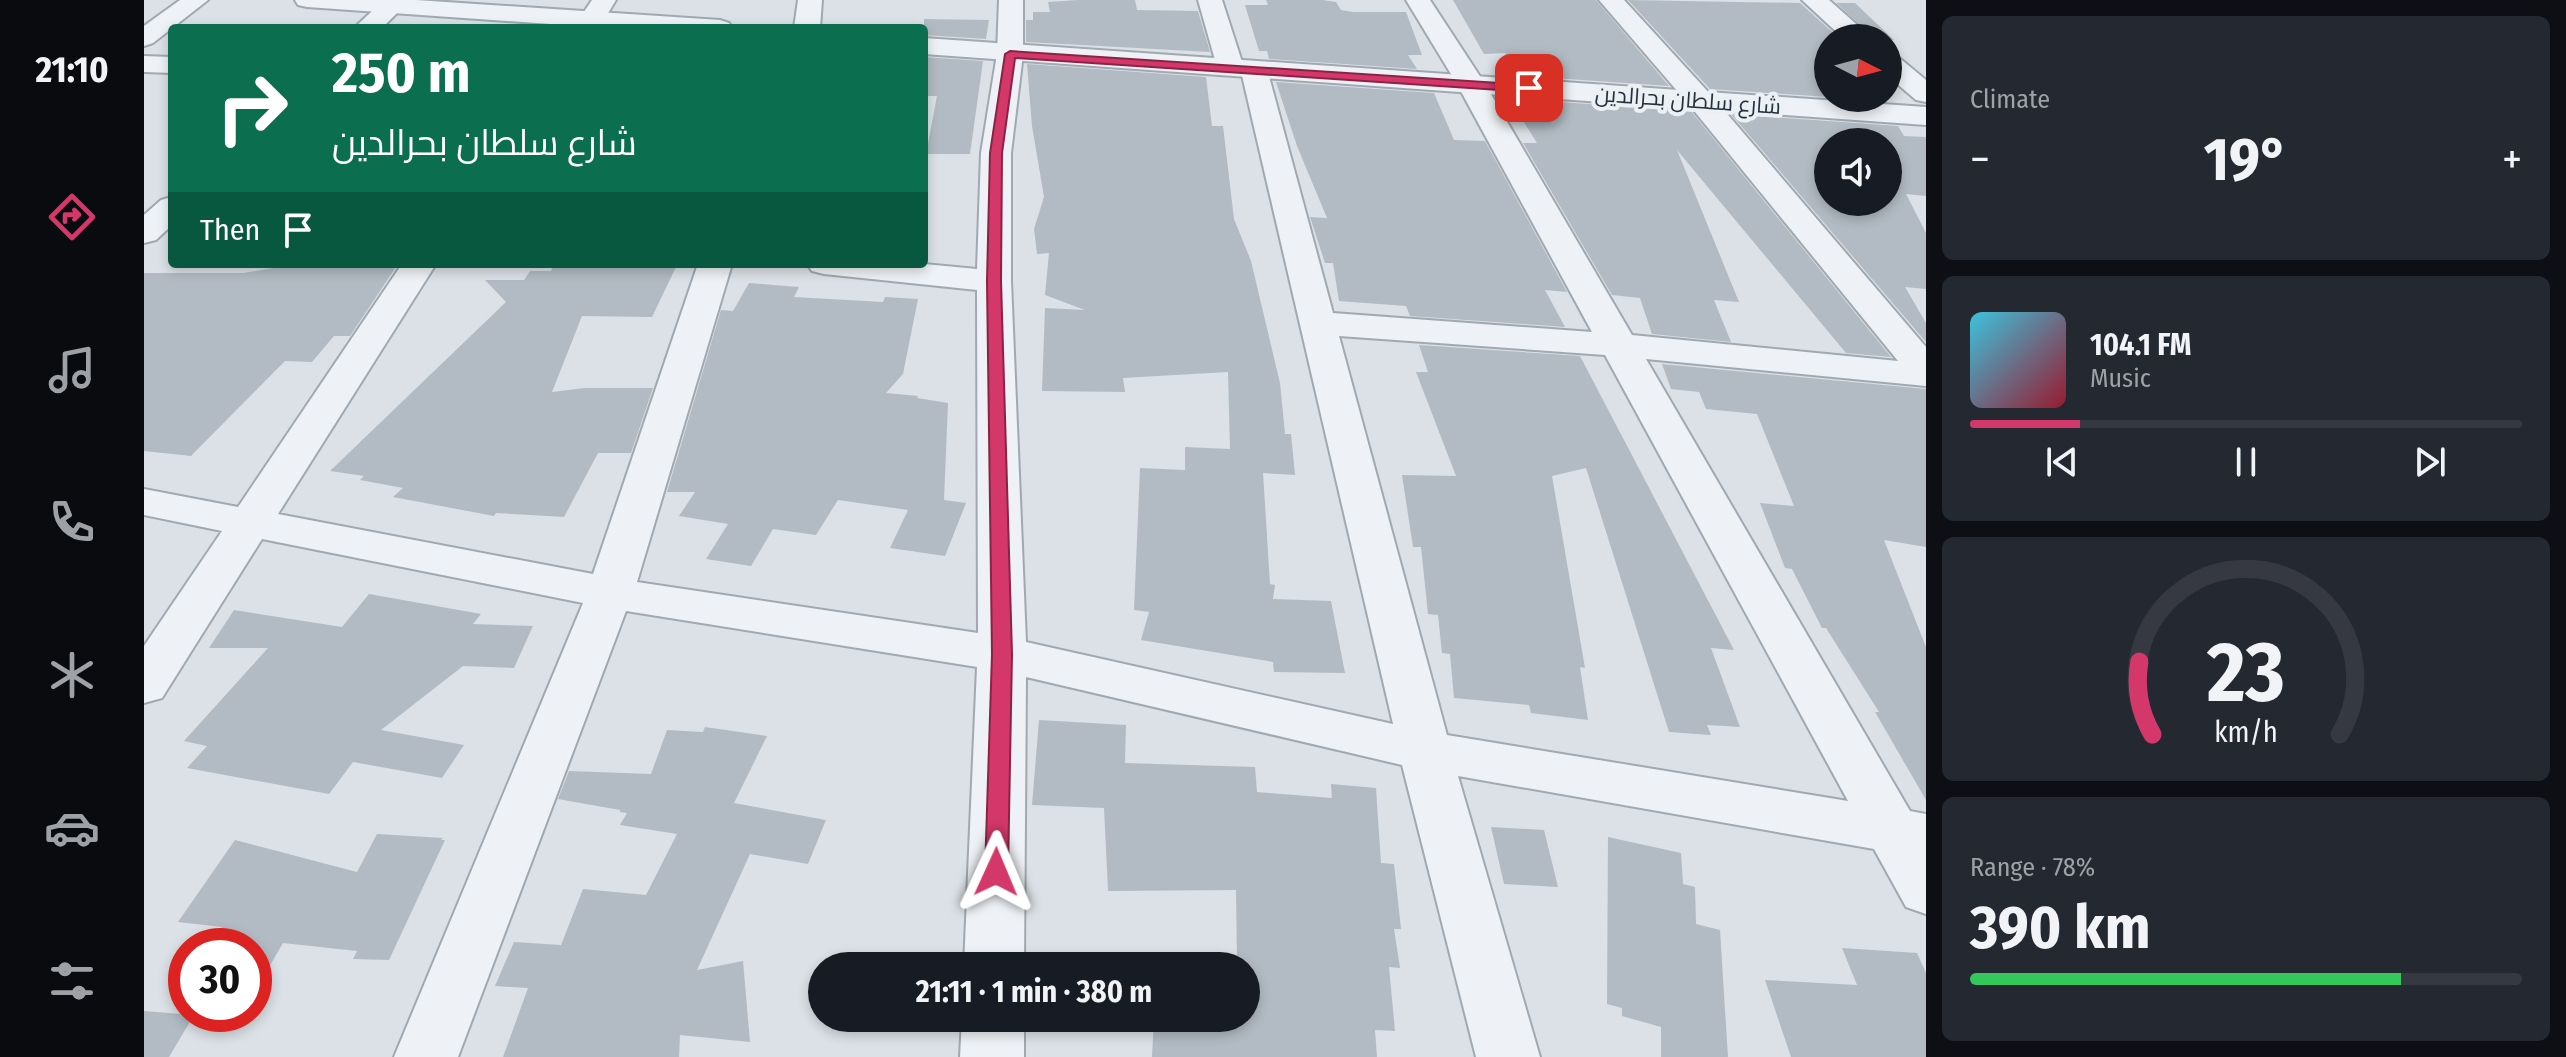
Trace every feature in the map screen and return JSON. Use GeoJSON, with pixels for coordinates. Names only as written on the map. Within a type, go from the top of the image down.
{"type":"FeatureCollection","features":[{"type":"Feature","properties":{"kind":"street"},"geometry":{"type":"LineString","coordinates":[[144,38],[196,0]]}},
{"type":"Feature","properties":{"kind":"street"},"geometry":{"type":"LineString","coordinates":[[307,0],[395,3],[678,24]]}},
{"type":"Feature","properties":{"kind":"street"},"geometry":{"type":"LineString","coordinates":[[807,24],[810,0]]}},
{"type":"Feature","properties":{"kind":"street"},"geometry":{"type":"LineString","coordinates":[[994,952],[1002,654],[994,281],[996,153],[1010,54],[1011,0]]}},
{"type":"Feature","properties":{"kind":"street"},"geometry":{"type":"LineString","coordinates":[[1210,0],[1242,68],[1316,323],[1425,751],[1508,1057]]}},
{"type":"Feature","properties":{"kind":"street"},"geometry":{"type":"LineString","coordinates":[[1418,0],[1471,84],[1617,345],[1908,833],[1926,890]]}},
{"type":"Feature","properties":{"kind":"street"},"geometry":{"type":"LineString","coordinates":[[1611,0],[1701,101],[1926,373]]}},
{"type":"Feature","properties":{"kind":"street"},"geometry":{"type":"LineString","coordinates":[[1814,0],[1842,24]]}},
{"type":"Feature","properties":{"kind":"street"},"geometry":{"type":"LineString","coordinates":[[371,24],[395,3]]}},
{"type":"Feature","properties":{"kind":"street","name":"شارع سلطان بحرالدين"},"geometry":{"type":"LineString","coordinates":[[928,46],[1926,116]]}},
{"type":"Feature","properties":{"kind":"street"},"geometry":{"type":"LineString","coordinates":[[144,64],[168,65]]}},
{"type":"Feature","properties":{"kind":"street"},"geometry":{"type":"LineString","coordinates":[[1902,74],[1926,94]]}},
{"type":"Feature","properties":{"kind":"street"},"geometry":{"type":"LineString","coordinates":[[144,685],[416,268]]}},
{"type":"Feature","properties":{"kind":"street"},"geometry":{"type":"LineString","coordinates":[[426,1057],[610,593],[714,268]]}},
{"type":"Feature","properties":{"kind":"street"},"geometry":{"type":"LineString","coordinates":[[864,268],[994,281]]}},
{"type":"Feature","properties":{"kind":"street"},"geometry":{"type":"LineString","coordinates":[[1316,323],[1617,345],[1926,373]]}},
{"type":"Feature","properties":{"kind":"street"},"geometry":{"type":"LineString","coordinates":[[144,502],[610,593],[1002,654],[1425,751],[1908,833]]}},
{"type":"Feature","properties":{"kind":"street"},"geometry":{"type":"LineString","coordinates":[[992,1057],[993,1032]]}},
{"type":"Feature","properties":{"kind":"building"},"geometry":{"type":"Polygon","coordinates":[[[1135,0],[1137,10],[1198,11],[1210,52],[1026,42],[1026,20],[1033,20],[1033,12],[1050,12],[1048,2],[1135,0]]]}},
{"type":"Feature","properties":{"kind":"building"},"geometry":{"type":"Polygon","coordinates":[[[1266,0],[1323,0],[1336,2],[1341,10],[1353,12],[1406,12],[1422,55],[1408,55],[1417,69],[1269,59],[1267,51],[1259,51],[1245,5],[1268,5],[1266,0]]]}},
{"type":"Feature","properties":{"kind":"building"},"geometry":{"type":"Polygon","coordinates":[[[1453,0],[1596,0],[1669,86],[1511,75],[1505,53],[1484,54],[1453,0]]]}},
{"type":"Feature","properties":{"kind":"building"},"geometry":{"type":"Polygon","coordinates":[[[1628,0],[1800,3],[1823,24],[1814,24],[1814,96],[1710,89],[1628,0]]]}},
{"type":"Feature","properties":{"kind":"building"},"geometry":{"type":"Polygon","coordinates":[[[1836,3],[1855,3],[1877,24],[1859,24],[1836,3]]]}},
{"type":"Feature","properties":{"kind":"building"},"geometry":{"type":"Polygon","coordinates":[[[924,19],[989,20],[986,39],[928,35],[928,24],[924,24],[924,19]]]}},
{"type":"Feature","properties":{"kind":"building"},"geometry":{"type":"Polygon","coordinates":[[[928,57],[983,61],[970,154],[928,154],[937,96],[928,96],[928,57]]]}},
{"type":"Feature","properties":{"kind":"building"},"geometry":{"type":"Polygon","coordinates":[[[1027,64],[1206,77],[1212,126],[1223,126],[1234,219],[1251,261],[1280,383],[1285,434],[1291,434],[1295,475],[1263,473],[1270,584],[1275,585],[1273,599],[1331,601],[1345,673],[1274,672],[1273,662],[1141,640],[1149,612],[1134,610],[1140,468],[1185,470],[1185,447],[1230,449],[1228,372],[1123,378],[1125,392],[1042,391],[1045,308],[1085,310],[1045,295],[1049,253],[1037,254],[1034,229],[1044,197],[1032,126],[1027,64]]]}},
{"type":"Feature","properties":{"kind":"building"},"geometry":{"type":"Polygon","coordinates":[[[1276,82],[1434,93],[1454,140],[1485,141],[1567,292],[1545,290],[1565,327],[1410,316],[1406,306],[1339,301],[1333,263],[1325,263],[1310,217],[1327,218],[1297,146],[1276,82]]]}},
{"type":"Feature","properties":{"kind":"building"},"geometry":{"type":"Polygon","coordinates":[[[1517,99],[1691,111],[1891,357],[1846,353],[1677,150],[1739,302],[1714,300],[1731,342],[1652,334],[1640,298],[1612,295],[1523,143],[1537,143],[1522,119],[1517,99]]]}},
{"type":"Feature","properties":{"kind":"building"},"geometry":{"type":"Polygon","coordinates":[[[1731,114],[1898,126],[1814,128],[1814,211],[1731,114]]]}},
{"type":"Feature","properties":{"kind":"building"},"geometry":{"type":"Polygon","coordinates":[[[1902,133],[1904,136],[1926,137],[1926,196],[1906,194],[1926,233],[1926,289],[1905,287],[1926,323],[1926,342],[1818,216],[1902,216],[1902,133]]]}},
{"type":"Feature","properties":{"kind":"building"},"geometry":{"type":"Polygon","coordinates":[[[274,268],[395,268],[350,336],[334,336],[312,362],[285,361],[191,456],[144,451],[144,273],[243,273],[274,268]]]}},
{"type":"Feature","properties":{"kind":"building"},"geometry":{"type":"Polygon","coordinates":[[[552,268],[676,268],[652,317],[582,316],[552,392],[585,388],[653,388],[631,453],[598,453],[564,517],[496,513],[494,516],[393,497],[403,488],[360,480],[364,476],[330,471],[506,302],[485,280],[524,280],[530,271],[551,271],[552,268]]]}},
{"type":"Feature","properties":{"kind":"building"},"geometry":{"type":"Polygon","coordinates":[[[749,283],[799,287],[794,297],[883,302],[885,297],[918,299],[903,374],[886,393],[948,403],[944,500],[966,503],[945,556],[890,548],[908,510],[838,500],[816,535],[773,529],[751,566],[706,559],[728,524],[679,516],[695,492],[667,492],[721,310],[733,311],[749,283]]]}},
{"type":"Feature","properties":{"kind":"building"},"geometry":{"type":"Polygon","coordinates":[[[1419,345],[1580,356],[1734,650],[1711,648],[1740,727],[1707,725],[1711,735],[1669,732],[1586,468],[1552,476],[1585,668],[1580,667],[1588,720],[1531,713],[1529,705],[1454,698],[1450,654],[1442,653],[1438,615],[1428,614],[1421,547],[1413,547],[1402,475],[1456,476],[1416,372],[1428,372],[1419,345]]]}},
{"type":"Feature","properties":{"kind":"building"},"geometry":{"type":"Polygon","coordinates":[[[1662,364],[1926,389],[1926,547],[1884,540],[1926,647],[1926,800],[1875,712],[1879,712],[1826,628],[1822,628],[1792,569],[1785,568],[1760,503],[1794,506],[1757,414],[1706,409],[1699,392],[1671,389],[1662,364]]]}},
{"type":"Feature","properties":{"kind":"building"},"geometry":{"type":"Polygon","coordinates":[[[369,594],[481,614],[473,624],[533,626],[514,668],[463,666],[381,730],[464,745],[442,778],[353,762],[329,794],[187,768],[207,746],[184,741],[268,648],[209,648],[234,610],[342,627],[369,594]]]}},
{"type":"Feature","properties":{"kind":"building"},"geometry":{"type":"Polygon","coordinates":[[[1039,720],[1126,725],[1125,763],[1255,767],[1257,792],[1332,798],[1331,784],[1376,788],[1381,863],[1394,864],[1401,929],[1394,929],[1400,968],[1389,967],[1395,1031],[1375,1030],[1377,1057],[1152,1057],[1153,1032],[1260,1032],[1260,952],[1237,952],[1236,890],[1108,891],[1104,808],[1032,805],[1039,720]]]}},
{"type":"Feature","properties":{"kind":"building"},"geometry":{"type":"Polygon","coordinates":[[[705,727],[767,736],[734,803],[826,820],[808,864],[750,854],[697,970],[743,961],[750,1042],[680,1035],[679,1057],[503,1057],[528,988],[495,986],[514,942],[561,945],[583,889],[646,895],[677,834],[620,825],[627,813],[558,799],[569,771],[651,774],[667,730],[703,732],[705,727]]]}},
{"type":"Feature","properties":{"kind":"building"},"geometry":{"type":"Polygon","coordinates":[[[1491,827],[1544,830],[1558,887],[1504,884],[1491,827]]]}},
{"type":"Feature","properties":{"kind":"building"},"geometry":{"type":"Polygon","coordinates":[[[377,834],[445,840],[389,960],[353,959],[357,951],[283,943],[272,962],[272,928],[221,928],[178,922],[235,840],[357,872],[377,834]]]}},
{"type":"Feature","properties":{"kind":"building"},"geometry":{"type":"Polygon","coordinates":[[[1608,837],[1681,853],[1683,884],[1695,887],[1696,924],[1720,930],[1728,1057],[1661,1057],[1661,1027],[1622,1016],[1622,1008],[1607,1004],[1608,837]]]}},
{"type":"Feature","properties":{"kind":"building"},"geometry":{"type":"Polygon","coordinates":[[[1842,948],[1917,953],[1926,973],[1926,1057],[1791,1057],[1765,980],[1857,985],[1842,948]]]}},
{"type":"Feature","properties":{"kind":"building"},"geometry":{"type":"Polygon","coordinates":[[[144,1011],[168,1013],[168,1032],[184,1032],[169,1057],[144,1057],[144,1011]]]}},
{"type":"Feature","properties":{"kind":"route"},"geometry":{"type":"LineString","coordinates":[[996,872],[1002,654],[994,281],[996,153],[1010,54],[1529,88]]}}]}
